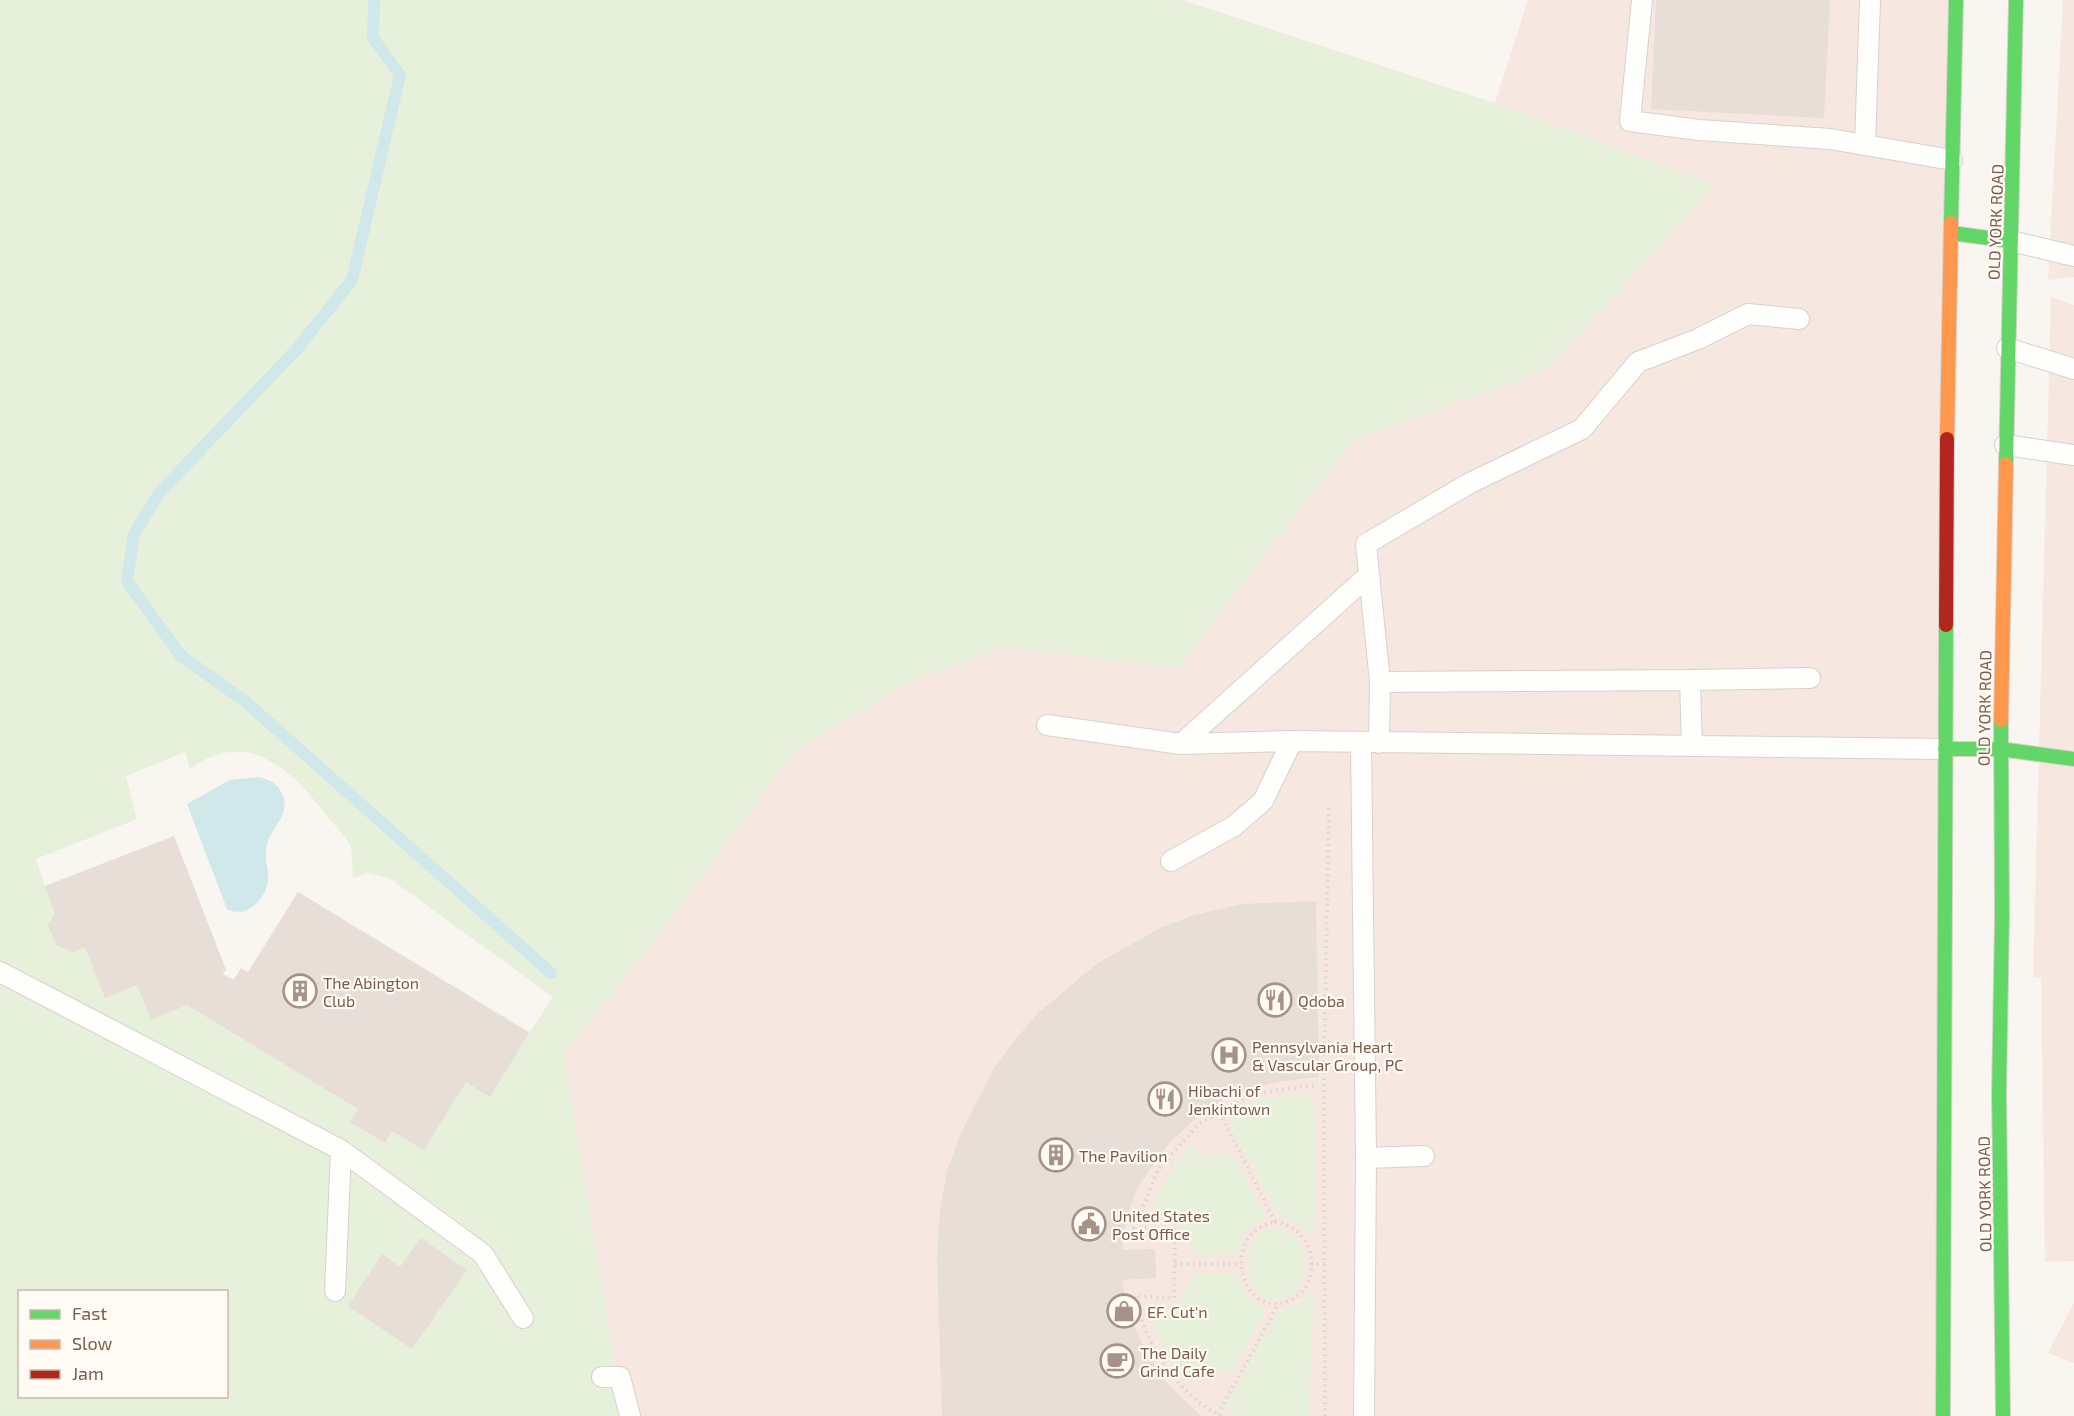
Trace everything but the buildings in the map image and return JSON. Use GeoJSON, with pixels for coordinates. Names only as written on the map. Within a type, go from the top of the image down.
{"type":"FeatureCollection","features":[{"type":"Feature","properties":{"kind":"main road"},"geometry":{"type":"LineString","coordinates":[[1943,1416],[1945,749],[1956,0]]}},
{"type":"Feature","properties":{"kind":"main road","name":"OLD YORK ROAD"},"geometry":{"type":"LineString","coordinates":[[2004,1416],[1999,1094],[2002,917],[2000,749],[2016,0]]}},
{"type":"Feature","properties":{"kind":"main road"},"geometry":{"type":"LineString","coordinates":[[1951,232],[2011,242]]}},
{"type":"Feature","properties":{"kind":"main road"},"geometry":{"type":"LineString","coordinates":[[1945,749],[2000,749],[2074,759]]}},
{"type":"Feature","properties":{"kind":"lane"},"geometry":{"type":"LineString","coordinates":[[1642,0],[1630,121],[1699,130],[1830,139],[1952,160]]}},
{"type":"Feature","properties":{"kind":"lane"},"geometry":{"type":"LineString","coordinates":[[1865,145],[1870,0]]}},
{"type":"Feature","properties":{"kind":"lane"},"geometry":{"type":"LineString","coordinates":[[2011,242],[2074,256]]}},
{"type":"Feature","properties":{"kind":"lane"},"geometry":{"type":"LineString","coordinates":[[1364,1416],[1370,743],[1380,682],[1366,544],[1470,483],[1582,429],[1638,362],[1698,339],[1748,314],[1799,319]]}},
{"type":"Feature","properties":{"kind":"lane"},"geometry":{"type":"LineString","coordinates":[[2007,348],[2074,369]]}},
{"type":"Feature","properties":{"kind":"lane"},"geometry":{"type":"LineString","coordinates":[[2005,445],[2074,455]]}},
{"type":"Feature","properties":{"kind":"lane"},"geometry":{"type":"LineString","coordinates":[[1181,744],[1369,574]]}},
{"type":"Feature","properties":{"kind":"lane"},"geometry":{"type":"LineString","coordinates":[[1380,682],[1810,678]]}},
{"type":"Feature","properties":{"kind":"lane"},"geometry":{"type":"LineString","coordinates":[[1690,680],[1692,746]]}},
{"type":"Feature","properties":{"kind":"lane"},"geometry":{"type":"LineString","coordinates":[[1047,725],[1181,744],[1292,741],[1945,749]]}},
{"type":"Feature","properties":{"kind":"lane"},"geometry":{"type":"LineString","coordinates":[[1171,861],[1234,826],[1263,801],[1292,741]]}},
{"type":"Feature","properties":{"kind":"lane"},"geometry":{"type":"LineString","coordinates":[[0,972],[341,1150],[483,1254],[523,1318]]}},
{"type":"Feature","properties":{"kind":"lane"},"geometry":{"type":"LineString","coordinates":[[335,1291],[341,1150]]}},
{"type":"Feature","properties":{"kind":"lane"},"geometry":{"type":"LineString","coordinates":[[1366,1158],[1424,1156]]}},
{"type":"Feature","properties":{"kind":"lane"},"geometry":{"type":"LineString","coordinates":[[602,1377],[620,1377],[630,1416]]}},
{"type":"Feature","properties":{"kind":"path"},"geometry":{"type":"LineString","coordinates":[[1325,1416],[1324,1066],[1330,797]]}},
{"type":"Feature","properties":{"kind":"path"},"geometry":{"type":"LineString","coordinates":[[1278,1305],[1220,1415],[1205,1407],[1166,1368],[1140,1319],[1135,1296],[1174,1298],[1176,1230],[1134,1228],[1158,1170],[1199,1124],[1253,1094],[1315,1085]]}},
{"type":"Feature","properties":{"kind":"path"},"geometry":{"type":"LineString","coordinates":[[1220,1112],[1275,1222]]}},
{"type":"Feature","properties":{"kind":"path"},"geometry":{"type":"LineString","coordinates":[[1275,1222],[1297,1229],[1311,1251],[1311,1264],[1310,1277],[1305,1289],[1296,1298],[1278,1305],[1268,1304],[1251,1292],[1245,1284],[1242,1264],[1244,1244],[1256,1228],[1275,1222]]}},
{"type":"Feature","properties":{"kind":"path"},"geometry":{"type":"LineString","coordinates":[[1175,1264],[1242,1264]]}},
{"type":"Feature","properties":{"kind":"path"},"geometry":{"type":"LineString","coordinates":[[1311,1264],[1325,1264]]}},
{"type":"Feature","properties":{"kind":"shaded area"},"geometry":{"type":"Polygon","coordinates":[[[1528,0],[1956,0],[1935,1416],[623,1416],[564,1053],[649,948],[794,752],[902,685],[1003,647],[1178,668],[1353,440],[1547,370],[1715,185],[1495,103],[1528,0]]]}},
{"type":"Feature","properties":{"kind":"shaded area"},"geometry":{"type":"Polygon","coordinates":[[[2063,0],[2074,0],[2074,277],[2048,280],[2063,0]]]}},
{"type":"Feature","properties":{"kind":"shaded area"},"geometry":{"type":"Polygon","coordinates":[[[2051,297],[2074,305],[2074,1261],[2045,1262],[2041,978],[2033,977],[2051,297]]]}},
{"type":"Feature","properties":{"kind":"shaded area"},"geometry":{"type":"Polygon","coordinates":[[[2074,1303],[2074,1363],[2048,1353],[2074,1303]]]}},
{"type":"Feature","properties":{"kind":"green space"},"geometry":{"type":"Polygon","coordinates":[[[0,0],[1182,0],[1495,103],[1715,185],[1547,370],[1353,440],[1178,668],[1003,647],[902,685],[794,752],[649,948],[564,1053],[623,1416],[0,1416],[0,0]],[[185,752],[126,776],[137,819],[36,859],[45,886],[174,836],[226,970],[223,974],[233,980],[241,968],[249,972],[298,892],[530,1032],[553,997],[389,878],[367,873],[353,878],[352,853],[348,841],[314,799],[284,770],[249,753],[231,752],[211,757],[190,769],[185,752]]]}},
{"type":"Feature","properties":{"kind":"green space"},"geometry":{"type":"Polygon","coordinates":[[[1292,1094],[1314,1095],[1315,1235],[1310,1235],[1303,1226],[1275,1210],[1226,1116],[1262,1099],[1292,1094]]]}},
{"type":"Feature","properties":{"kind":"green space"},"geometry":{"type":"Polygon","coordinates":[[[1190,1144],[1210,1156],[1221,1156],[1233,1152],[1264,1213],[1263,1218],[1242,1236],[1239,1254],[1193,1255],[1185,1232],[1170,1216],[1155,1208],[1155,1196],[1190,1144]]]}},
{"type":"Feature","properties":{"kind":"green space"},"geometry":{"type":"Polygon","coordinates":[[[1275,1227],[1292,1234],[1298,1240],[1303,1248],[1306,1265],[1305,1274],[1296,1290],[1284,1298],[1271,1300],[1260,1295],[1253,1285],[1248,1258],[1252,1244],[1261,1233],[1275,1227]]]}},
{"type":"Feature","properties":{"kind":"green space"},"geometry":{"type":"Polygon","coordinates":[[[1192,1273],[1237,1274],[1248,1298],[1263,1308],[1265,1313],[1232,1373],[1209,1372],[1189,1382],[1158,1337],[1153,1320],[1168,1312],[1178,1301],[1192,1273]]]}},
{"type":"Feature","properties":{"kind":"green space"},"geometry":{"type":"Polygon","coordinates":[[[1314,1283],[1309,1416],[1239,1416],[1226,1408],[1275,1316],[1304,1301],[1314,1283]]]}},
{"type":"Feature","properties":{"kind":"water"},"geometry":{"type":"Polygon","coordinates":[[[259,777],[277,786],[284,800],[284,808],[267,843],[268,879],[264,893],[260,900],[248,909],[234,912],[227,909],[187,804],[230,780],[259,777]]]}},
{"type":"Feature","properties":{"kind":"waterway"},"geometry":{"type":"LineString","coordinates":[[374,0],[373,38],[400,75],[352,280],[296,350],[160,492],[134,534],[127,581],[181,656],[246,702],[551,973]]}},
{"type":"Feature","properties":{"kind":"traffic: fast"},"geometry":{"type":"LineString","coordinates":[[1951,223],[1956,0]]}},
{"type":"Feature","properties":{"kind":"traffic: fast"},"geometry":{"type":"LineString","coordinates":[[2006,464],[2016,0]]}},
{"type":"Feature","properties":{"kind":"traffic: fast"},"geometry":{"type":"LineString","coordinates":[[1951,233],[2011,241]]}},
{"type":"Feature","properties":{"kind":"traffic: fast"},"geometry":{"type":"LineString","coordinates":[[1943,1416],[1946,625]]}},
{"type":"Feature","properties":{"kind":"traffic: fast"},"geometry":{"type":"LineString","coordinates":[[2001,720],[2002,917],[1999,1094],[2003,1416]]}},
{"type":"Feature","properties":{"kind":"traffic: fast"},"geometry":{"type":"LineString","coordinates":[[1945,749],[2000,749],[2074,759]]}},
{"type":"Feature","properties":{"kind":"traffic: slow"},"geometry":{"type":"LineString","coordinates":[[1947,439],[1951,223]]}},
{"type":"Feature","properties":{"kind":"traffic: slow"},"geometry":{"type":"LineString","coordinates":[[2001,720],[2006,464]]}},
{"type":"Feature","properties":{"kind":"traffic: jam"},"geometry":{"type":"LineString","coordinates":[[1946,625],[1947,439]]}},
{"type":"Feature","properties":{"kind":"place","name":"The Abington Club"},"geometry":{"type":"Point","coordinates":[300,991]}},
{"type":"Feature","properties":{"kind":"place","name":"Qdoba"},"geometry":{"type":"Point","coordinates":[1275,1000]}},
{"type":"Feature","properties":{"kind":"place","name":"Pennsylvania Heart & Vascular Group, PC"},"geometry":{"type":"Point","coordinates":[1229,1055]}},
{"type":"Feature","properties":{"kind":"place","name":"Hibachi of Jenkintown"},"geometry":{"type":"Point","coordinates":[1165,1099]}},
{"type":"Feature","properties":{"kind":"place","name":"The Pavilion"},"geometry":{"type":"Point","coordinates":[1056,1155]}},
{"type":"Feature","properties":{"kind":"place","name":"United States Post Office"},"geometry":{"type":"Point","coordinates":[1089,1224]}},
{"type":"Feature","properties":{"kind":"place","name":"EF. Cut'n"},"geometry":{"type":"Point","coordinates":[1124,1311]}},
{"type":"Feature","properties":{"kind":"place","name":"The Daily Grind Cafe"},"geometry":{"type":"Point","coordinates":[1117,1361]}}]}
